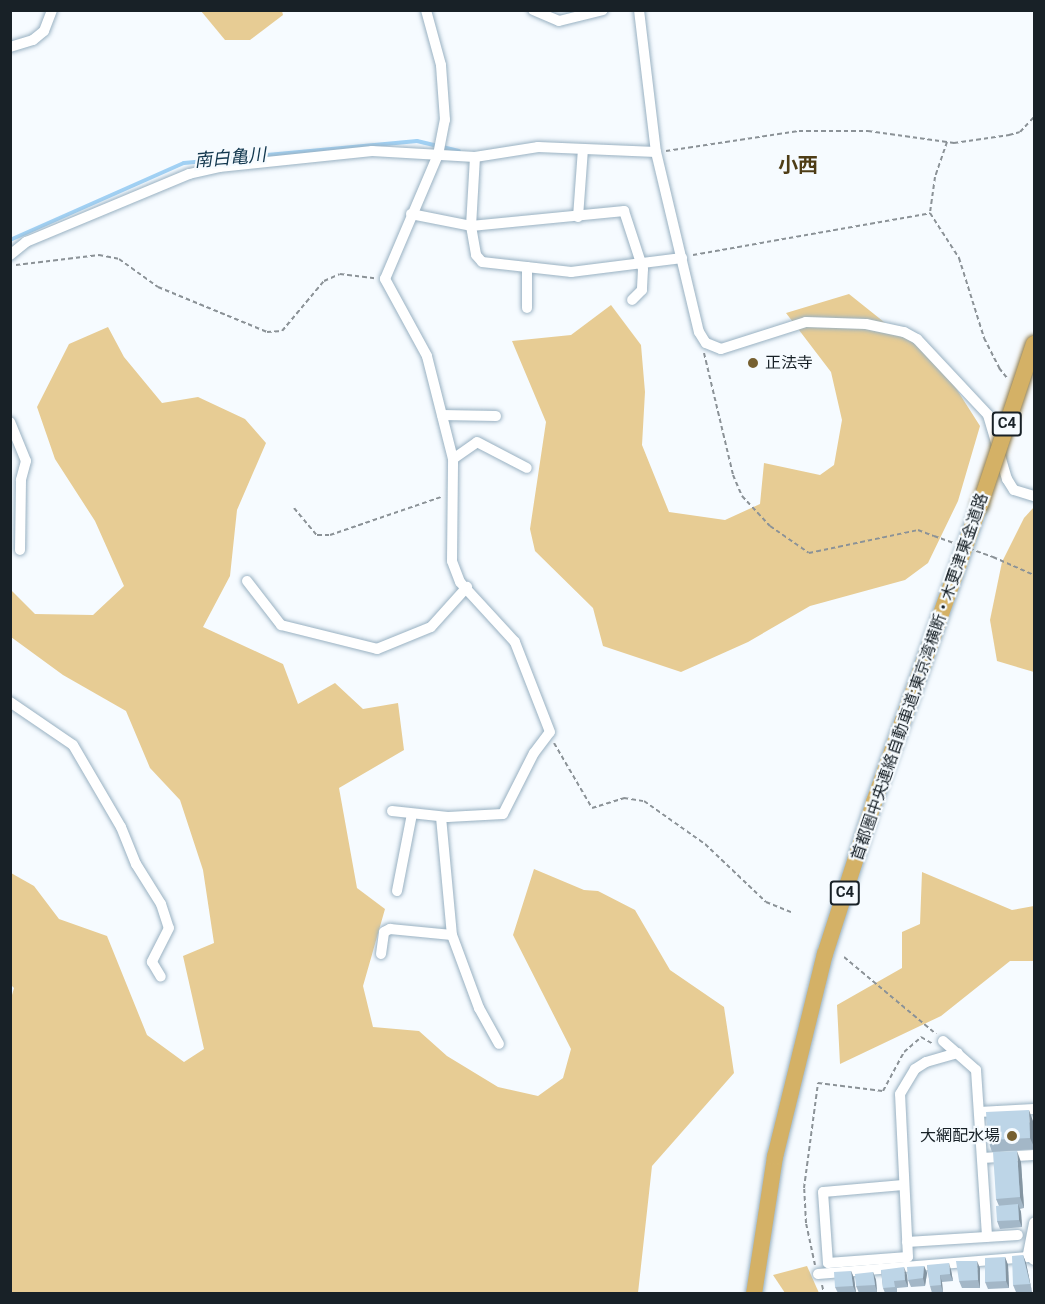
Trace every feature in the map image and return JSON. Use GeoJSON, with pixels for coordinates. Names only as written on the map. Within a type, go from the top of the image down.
{"type":"FeatureCollection","features":[{"type":"Feature","properties":{"kind":"highway","name":"首都圏中央連絡自動車道;東京湾横断・木更津東金道路"},"geometry":{"type":"LineString","coordinates":[[754,1293],[776,1157],[825,954],[874,802],[1035,344]]}},
{"type":"Feature","properties":{"kind":"street"},"geometry":{"type":"LineString","coordinates":[[10,47],[33,40],[44,31],[52,10]]}},
{"type":"Feature","properties":{"kind":"street"},"geometry":{"type":"LineString","coordinates":[[392,811],[441,817],[503,814],[534,753],[550,732],[515,642],[460,582],[452,561],[453,459],[428,356],[385,279],[438,155],[445,120],[444,85],[426,10]]}},
{"type":"Feature","properties":{"kind":"street"},"geometry":{"type":"LineString","coordinates":[[533,10],[559,21],[603,10]]}},
{"type":"Feature","properties":{"kind":"street"},"geometry":{"type":"LineString","coordinates":[[639,10],[656,152],[699,332],[706,343],[721,349],[806,322],[866,324],[904,332],[917,339],[988,415],[1007,479],[1014,490],[1035,496]]}},
{"type":"Feature","properties":{"kind":"street"},"geometry":{"type":"LineString","coordinates":[[10,255],[48,233],[189,174],[219,167],[372,151],[475,157],[538,147],[656,152]]}},
{"type":"Feature","properties":{"kind":"street"},"geometry":{"type":"LineString","coordinates":[[578,217],[583,149]]}},
{"type":"Feature","properties":{"kind":"street"},"geometry":{"type":"LineString","coordinates":[[475,157],[471,226],[476,255],[482,262],[571,272],[682,258]]}},
{"type":"Feature","properties":{"kind":"street"},"geometry":{"type":"LineString","coordinates":[[411,214],[471,226],[624,211],[641,263],[642,290],[632,300]]}},
{"type":"Feature","properties":{"kind":"street"},"geometry":{"type":"LineString","coordinates":[[527,267],[527,308]]}},
{"type":"Feature","properties":{"kind":"street"},"geometry":{"type":"LineString","coordinates":[[442,414],[496,416]]}},
{"type":"Feature","properties":{"kind":"street"},"geometry":{"type":"LineString","coordinates":[[10,422],[26,461],[21,480],[20,550]]}},
{"type":"Feature","properties":{"kind":"street"},"geometry":{"type":"LineString","coordinates":[[453,459],[477,442],[527,468]]}},
{"type":"Feature","properties":{"kind":"street"},"geometry":{"type":"LineString","coordinates":[[247,581],[281,625],[377,649],[431,627],[467,588]]}},
{"type":"Feature","properties":{"kind":"street"},"geometry":{"type":"LineString","coordinates":[[10,702],[73,745],[121,827],[136,864],[161,904],[169,928],[152,962],[161,977]]}},
{"type":"Feature","properties":{"kind":"street"},"geometry":{"type":"LineString","coordinates":[[397,891],[412,814]]}},
{"type":"Feature","properties":{"kind":"street"},"geometry":{"type":"LineString","coordinates":[[441,817],[449,867],[452,935],[479,1008],[499,1044]]}},
{"type":"Feature","properties":{"kind":"street"},"geometry":{"type":"LineString","coordinates":[[381,954],[384,932],[390,929],[452,935]]}},
{"type":"Feature","properties":{"kind":"street"},"geometry":{"type":"LineString","coordinates":[[943,1041],[976,1070],[987,1237]]}},
{"type":"Feature","properties":{"kind":"street"},"geometry":{"type":"LineString","coordinates":[[903,1185],[823,1192],[828,1263],[908,1257],[898,1107],[903,1087],[915,1070],[926,1062],[958,1053]]}},
{"type":"Feature","properties":{"kind":"street"},"geometry":{"type":"LineString","coordinates":[[979,1112],[1035,1109]]}},
{"type":"Feature","properties":{"kind":"street"},"geometry":{"type":"LineString","coordinates":[[982,1158],[1035,1155]]}},
{"type":"Feature","properties":{"kind":"street"},"geometry":{"type":"LineString","coordinates":[[1033,1259],[1028,1254],[1035,1223]]}},
{"type":"Feature","properties":{"kind":"street"},"geometry":{"type":"LineString","coordinates":[[907,1242],[1018,1235]]}},
{"type":"Feature","properties":{"kind":"street"},"geometry":{"type":"LineString","coordinates":[[818,1274],[1033,1259]]}},
{"type":"Feature","properties":{"kind":"path"},"geometry":{"type":"LineString","coordinates":[[656,152],[799,131],[868,131],[947,142],[1020,132],[1035,117]]}},
{"type":"Feature","properties":{"kind":"path"},"geometry":{"type":"LineString","coordinates":[[947,142],[935,177],[930,213],[959,258],[984,338],[999,368],[1011,382]]}},
{"type":"Feature","properties":{"kind":"path"},"geometry":{"type":"LineString","coordinates":[[682,258],[888,217],[930,213]]}},
{"type":"Feature","properties":{"kind":"path"},"geometry":{"type":"LineString","coordinates":[[10,266],[99,255],[119,259],[158,287],[267,332],[282,331],[324,281],[340,274],[385,279]]}},
{"type":"Feature","properties":{"kind":"path"},"geometry":{"type":"LineString","coordinates":[[699,332],[733,475],[742,496],[770,526],[809,553],[910,531],[934,536],[1010,563],[1010,567],[1035,575]]}},
{"type":"Feature","properties":{"kind":"path"},"geometry":{"type":"LineString","coordinates":[[294,508],[317,535],[330,536],[452,493]]}},
{"type":"Feature","properties":{"kind":"path"},"geometry":{"type":"LineString","coordinates":[[550,732],[564,764],[592,808],[624,798],[644,801],[705,844],[766,902],[791,912]]}},
{"type":"Feature","properties":{"kind":"path"},"geometry":{"type":"LineString","coordinates":[[824,1293],[806,1223],[804,1188],[818,1083],[883,1091],[904,1052],[921,1037],[938,1047],[943,1041],[844,957]]}},
{"type":"Feature","properties":{"kind":"shaded area"},"geometry":{"type":"Polygon","coordinates":[[[201,11],[282,11],[283,15],[250,40],[225,40],[201,11]]]}},
{"type":"Feature","properties":{"kind":"shaded area"},"geometry":{"type":"Polygon","coordinates":[[[849,294],[899,334],[933,352],[980,426],[958,501],[928,563],[905,580],[810,606],[748,642],[681,672],[603,646],[593,608],[535,551],[530,529],[546,422],[512,341],[571,335],[611,305],[641,345],[645,392],[642,445],[669,512],[725,520],[760,504],[764,463],[820,475],[834,465],[842,420],[831,372],[786,313],[849,294]]]}},
{"type":"Feature","properties":{"kind":"shaded area"},"geometry":{"type":"Polygon","coordinates":[[[108,327],[124,357],[162,403],[198,397],[245,419],[266,443],[237,510],[230,576],[203,627],[283,664],[298,704],[335,683],[363,709],[398,703],[404,750],[339,788],[357,888],[385,909],[363,986],[373,1027],[419,1031],[447,1056],[498,1087],[538,1096],[563,1078],[571,1049],[513,935],[534,869],[584,890],[598,891],[635,910],[670,970],[724,1007],[734,1073],[652,1166],[638,1293],[11,1293],[10,1002],[14,988],[10,984],[11,873],[34,886],[59,919],[107,936],[147,1035],[184,1062],[204,1049],[183,956],[214,943],[203,870],[180,800],[150,768],[126,711],[63,675],[11,637],[11,590],[35,614],[93,615],[124,586],[95,521],[55,459],[37,407],[69,344],[108,327]]]}},
{"type":"Feature","properties":{"kind":"shaded area"},"geometry":{"type":"Polygon","coordinates":[[[1034,507],[1034,672],[997,661],[990,620],[1002,562],[1024,518],[1034,507]]]}},
{"type":"Feature","properties":{"kind":"shaded area"},"geometry":{"type":"Polygon","coordinates":[[[922,872],[1012,910],[1034,906],[1034,961],[1010,961],[941,1016],[840,1064],[837,1005],[902,968],[902,932],[920,924],[922,872]]]}},
{"type":"Feature","properties":{"kind":"shaded area"},"geometry":{"type":"Polygon","coordinates":[[[807,1266],[819,1293],[785,1293],[773,1275],[807,1266]]]}},
{"type":"Feature","properties":{"kind":"building"},"geometry":{"type":"Polygon","coordinates":[[[1029,1110],[1030,1138],[988,1140],[986,1112],[1029,1110]]]}},
{"type":"Feature","properties":{"kind":"building"},"geometry":{"type":"Polygon","coordinates":[[[1017,1151],[1020,1197],[996,1199],[993,1152],[1017,1151]]]}},
{"type":"Feature","properties":{"kind":"building"},"geometry":{"type":"Polygon","coordinates":[[[1018,1204],[1019,1220],[997,1221],[996,1206],[1018,1204]]]}},
{"type":"Feature","properties":{"kind":"building"},"geometry":{"type":"Polygon","coordinates":[[[1023,1255],[1030,1284],[1013,1285],[1012,1256],[1023,1255]]]}},
{"type":"Feature","properties":{"kind":"building"},"geometry":{"type":"Polygon","coordinates":[[[1005,1257],[1006,1281],[985,1282],[985,1258],[1005,1257]]]}},
{"type":"Feature","properties":{"kind":"building"},"geometry":{"type":"Polygon","coordinates":[[[956,1261],[977,1261],[978,1280],[959,1281],[956,1261]]]}},
{"type":"Feature","properties":{"kind":"building"},"geometry":{"type":"Polygon","coordinates":[[[949,1263],[950,1274],[940,1275],[941,1285],[930,1286],[927,1265],[949,1263]]]}},
{"type":"Feature","properties":{"kind":"building"},"geometry":{"type":"Polygon","coordinates":[[[924,1266],[923,1278],[908,1280],[907,1267],[924,1266]]]}},
{"type":"Feature","properties":{"kind":"building"},"geometry":{"type":"Polygon","coordinates":[[[904,1267],[905,1280],[894,1281],[895,1287],[883,1288],[881,1270],[904,1267]]]}},
{"type":"Feature","properties":{"kind":"building"},"geometry":{"type":"Polygon","coordinates":[[[851,1271],[853,1286],[835,1287],[834,1272],[851,1271]]]}},
{"type":"Feature","properties":{"kind":"building"},"geometry":{"type":"Polygon","coordinates":[[[873,1272],[875,1285],[856,1286],[855,1274],[873,1272]]]}},
{"type":"Feature","properties":{"kind":"waterway","name":"南白亀川"},"geometry":{"type":"LineString","coordinates":[[10,240],[184,163],[417,141],[459,151]]}},
{"type":"Feature","properties":{"kind":"place","name":"正法寺"},"geometry":{"type":"Point","coordinates":[753,363]}},
{"type":"Feature","properties":{"kind":"place","name":"大網配水場"},"geometry":{"type":"Point","coordinates":[1012,1136]}},
{"type":"Feature","properties":{"kind":"district","name":"小西"},"geometry":{"type":"Point","coordinates":[798,165]}}]}
